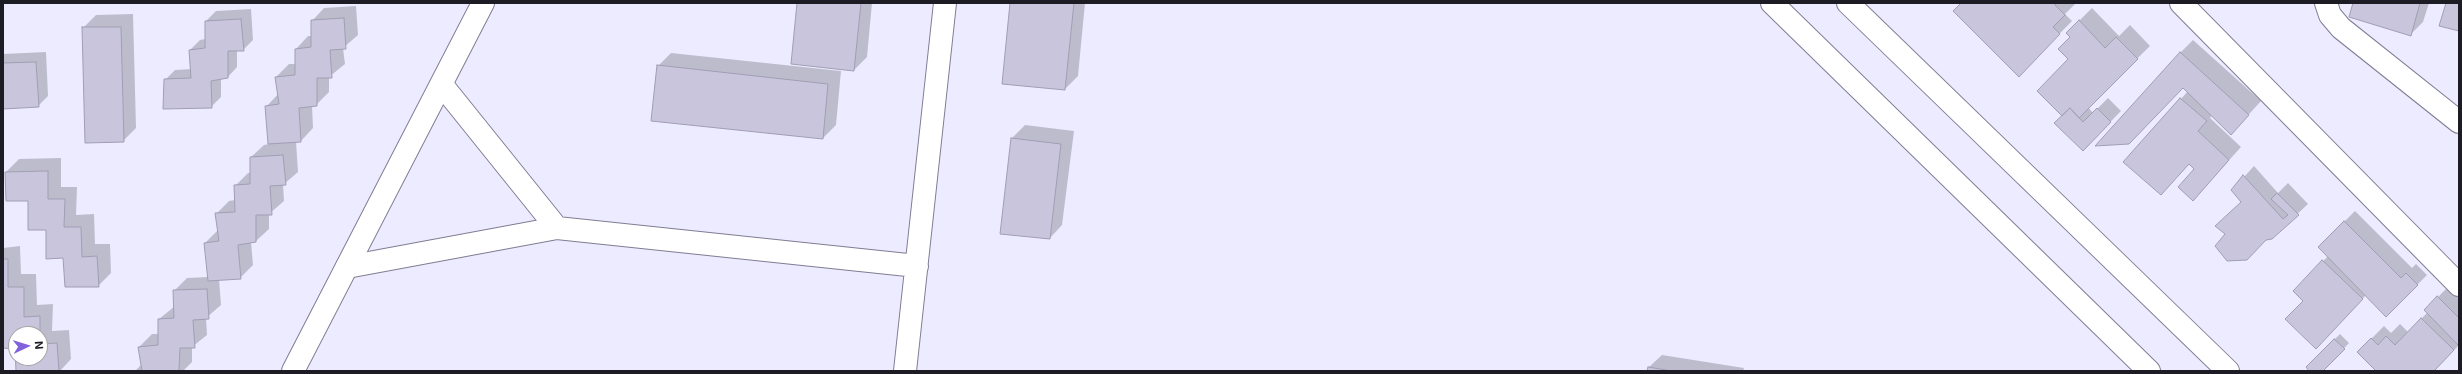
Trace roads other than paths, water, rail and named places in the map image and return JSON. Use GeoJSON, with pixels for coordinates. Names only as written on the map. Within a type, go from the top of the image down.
{"type":"FeatureCollection","features":[{"type":"Feature","properties":{"kind":"street"},"geometry":{"type":"LineString","coordinates":[[293,371],[483,3]]}},
{"type":"Feature","properties":{"kind":"street"},"geometry":{"type":"LineString","coordinates":[[906,371],[945,3]]}},
{"type":"Feature","properties":{"kind":"street"},"geometry":{"type":"LineString","coordinates":[[1772,3],[2149,371]]}},
{"type":"Feature","properties":{"kind":"street"},"geometry":{"type":"LineString","coordinates":[[1848,3],[2228,371]]}},
{"type":"Feature","properties":{"kind":"street"},"geometry":{"type":"LineString","coordinates":[[2181,3],[2459,284]]}},
{"type":"Feature","properties":{"kind":"street"},"geometry":{"type":"LineString","coordinates":[[2326,3],[2330,15],[2341,28],[2459,122]]}},
{"type":"Feature","properties":{"kind":"street"},"geometry":{"type":"LineString","coordinates":[[442,85],[557,228]]}},
{"type":"Feature","properties":{"kind":"street"},"geometry":{"type":"LineString","coordinates":[[347,267],[557,228],[917,266]]}}]}
